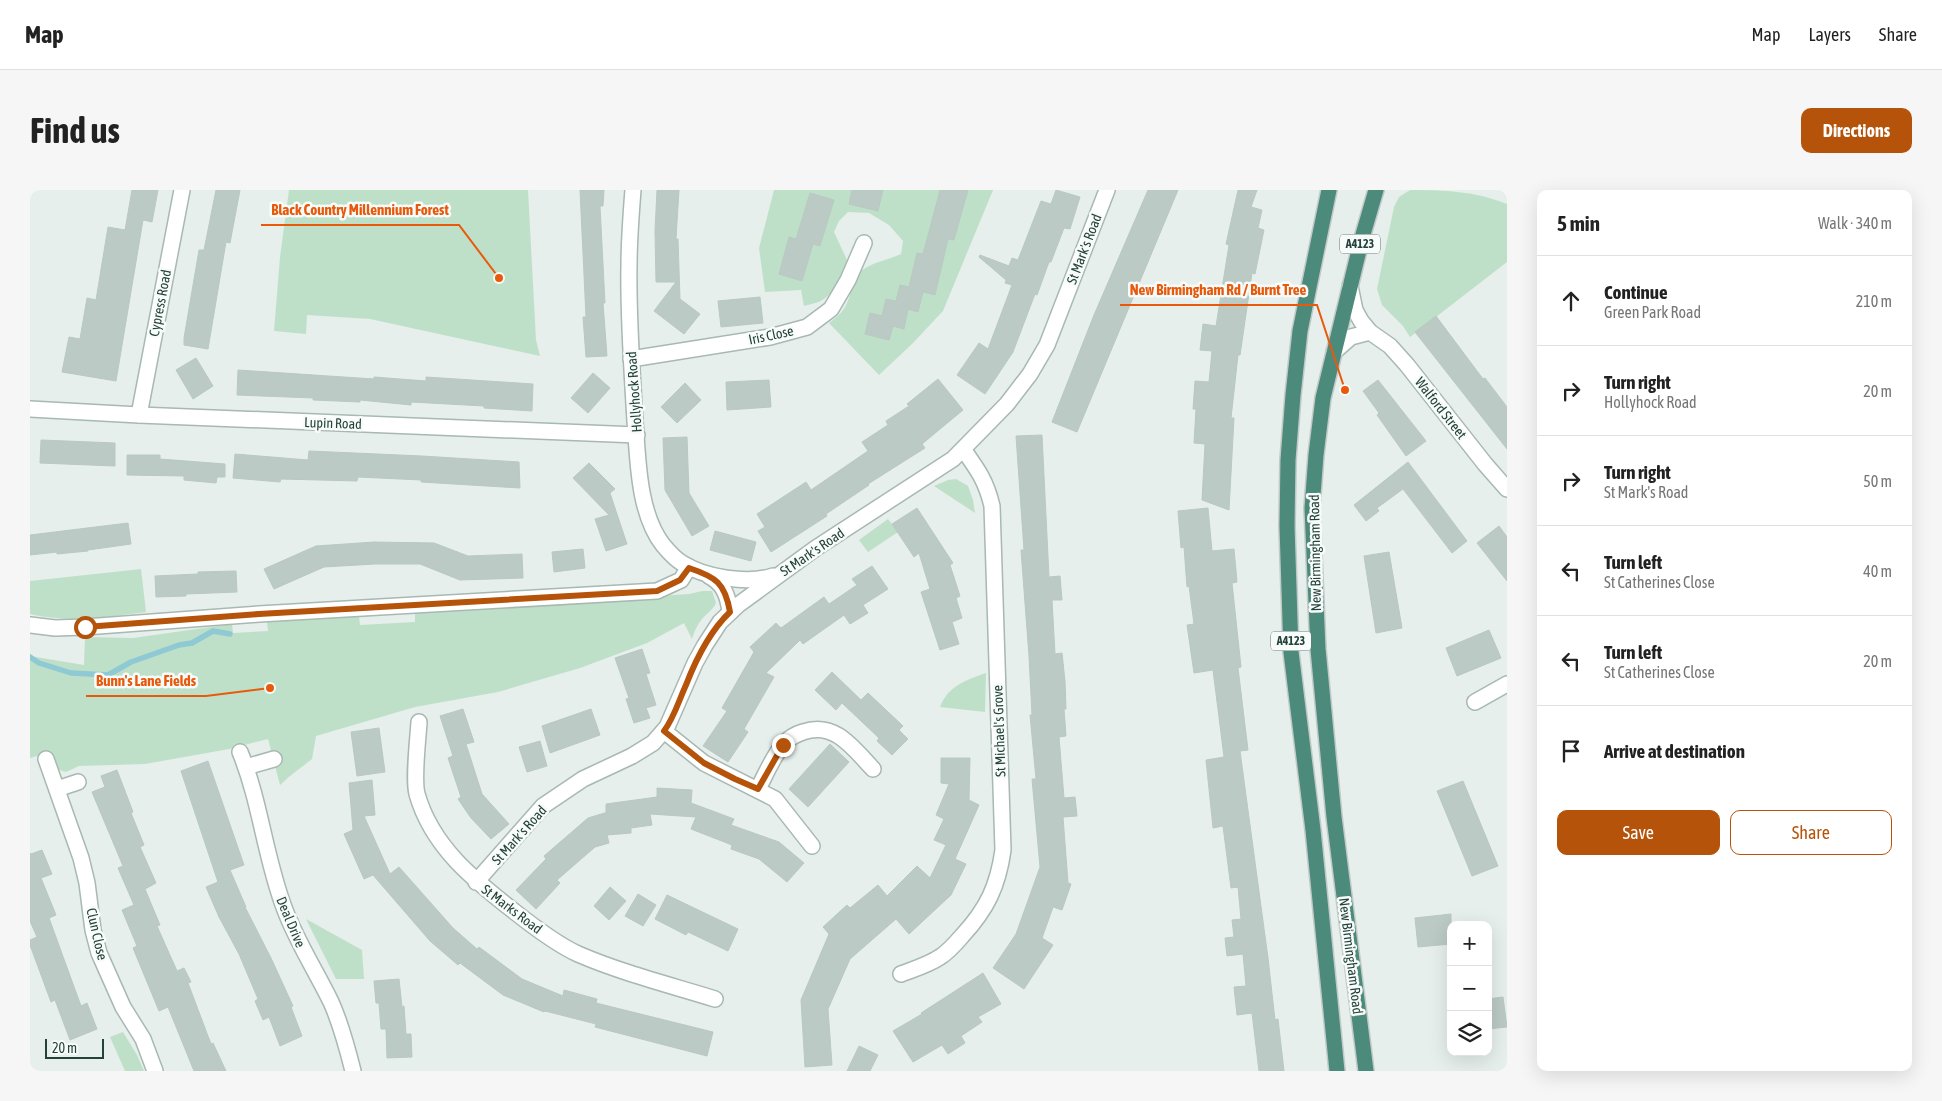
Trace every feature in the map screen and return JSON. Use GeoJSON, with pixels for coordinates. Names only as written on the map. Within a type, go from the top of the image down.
{"type":"FeatureCollection","features":[{"type":"Feature","properties":{"kind":"highway","name":"New Birmingham Road"},"geometry":{"type":"LineString","coordinates":[[1329,190],[1300,331],[1288,460],[1287,526],[1291,652],[1313,830],[1337,1071]]}},
{"type":"Feature","properties":{"kind":"highway","name":"New Birmingham Road"},"geometry":{"type":"LineString","coordinates":[[1366,1071],[1334,817],[1318,649],[1312,508],[1323,398],[1376,190]]}},
{"type":"Feature","properties":{"kind":"highway"},"geometry":{"type":"LineString","coordinates":[[1291,652],[1318,649]]}},
{"type":"Feature","properties":{"kind":"street","name":"Cypress Road"},"geometry":{"type":"LineString","coordinates":[[139,415],[182,190]]}},
{"type":"Feature","properties":{"kind":"street","name":"Hollyhock Road"},"geometry":{"type":"LineString","coordinates":[[633,190],[629,266],[631,359],[642,492],[651,522],[662,544],[680,562],[717,580],[724,588],[730,612]]}},
{"type":"Feature","properties":{"kind":"street","name":"St Mark's Road"},"geometry":{"type":"LineString","coordinates":[[476,882],[543,806],[583,779],[632,756],[653,743],[664,731],[698,657],[720,622],[730,612],[777,575],[883,503],[953,459],[1007,404],[1030,374],[1047,345],[1107,190]]}},
{"type":"Feature","properties":{"kind":"street","name":"Iris Close"},"geometry":{"type":"LineString","coordinates":[[631,359],[770,337],[807,327],[831,309],[848,280],[864,242]]}},
{"type":"Feature","properties":{"kind":"street","name":"Walford Street"},"geometry":{"type":"LineString","coordinates":[[1350,286],[1355,310],[1370,332],[1390,346],[1408,365],[1485,464],[1507,489]]}},
{"type":"Feature","properties":{"kind":"street"},"geometry":{"type":"LineString","coordinates":[[1334,352],[1351,337],[1370,332]]}},
{"type":"Feature","properties":{"kind":"street","name":"Lupin Road"},"geometry":{"type":"LineString","coordinates":[[30,409],[636,435]]}},
{"type":"Feature","properties":{"kind":"street","name":"St Michael's Grove"},"geometry":{"type":"LineString","coordinates":[[901,974],[941,957],[968,930],[983,910],[993,892],[1000,871],[1003,850],[992,506],[987,486],[980,472],[963,449]]}},
{"type":"Feature","properties":{"kind":"street","name":"Hollyhock Road"},"geometry":{"type":"LineString","coordinates":[[694,569],[730,578],[748,580],[761,580],[777,575]]}},
{"type":"Feature","properties":{"kind":"street"},"geometry":{"type":"LineString","coordinates":[[30,625],[55,628],[85,627],[259,614],[657,591],[680,580],[694,569]]}},
{"type":"Feature","properties":{"kind":"street"},"geometry":{"type":"LineString","coordinates":[[1475,702],[1507,684]]}},
{"type":"Feature","properties":{"kind":"street","name":"St Marks Road"},"geometry":{"type":"LineString","coordinates":[[419,722],[417,792],[424,814],[455,861],[476,882],[532,925],[576,953],[715,999]]}},
{"type":"Feature","properties":{"kind":"street"},"geometry":{"type":"LineString","coordinates":[[758,789],[783,745],[797,734],[811,729],[826,729],[839,736],[873,769]]}},
{"type":"Feature","properties":{"kind":"street"},"geometry":{"type":"LineString","coordinates":[[664,731],[704,763],[758,789],[774,799],[812,846]]}},
{"type":"Feature","properties":{"kind":"street","name":"Deal Drive"},"geometry":{"type":"LineString","coordinates":[[240,752],[256,796],[281,900],[292,930],[334,1010],[343,1032],[353,1071]]}},
{"type":"Feature","properties":{"kind":"street","name":"Clun Close"},"geometry":{"type":"LineString","coordinates":[[46,759],[81,858],[87,883],[93,930],[99,953],[123,1007],[143,1039],[156,1071]]}},
{"type":"Feature","properties":{"kind":"street"},"geometry":{"type":"LineString","coordinates":[[246,767],[274,759]]}},
{"type":"Feature","properties":{"kind":"street"},"geometry":{"type":"LineString","coordinates":[[57,789],[78,782]]}},
{"type":"Feature","properties":{"kind":"green space"},"geometry":{"type":"Polygon","coordinates":[[[289,190],[528,190],[536,340],[540,356],[370,319],[307,315],[306,334],[274,331],[280,257],[289,190]]]}},
{"type":"Feature","properties":{"kind":"green space"},"geometry":{"type":"Polygon","coordinates":[[[774,190],[993,190],[943,311],[879,375],[829,323],[840,314],[845,306],[849,299],[853,282],[858,274],[870,265],[901,254],[903,241],[889,225],[869,213],[848,212],[839,221],[834,232],[847,260],[838,281],[828,296],[820,302],[804,306],[801,290],[765,292],[759,248],[774,190]]]}},
{"type":"Feature","properties":{"kind":"green space"},"geometry":{"type":"Polygon","coordinates":[[[1410,190],[1459,192],[1483,196],[1507,204],[1507,262],[1410,337],[1403,326],[1382,305],[1377,289],[1394,207],[1399,197],[1410,190]]]}},
{"type":"Feature","properties":{"kind":"green space"},"geometry":{"type":"Polygon","coordinates":[[[956,479],[968,486],[975,513],[934,486],[956,479]]]}},
{"type":"Feature","properties":{"kind":"green space"},"geometry":{"type":"Polygon","coordinates":[[[888,519],[898,532],[868,552],[859,540],[888,519]]]}},
{"type":"Feature","properties":{"kind":"green space"},"geometry":{"type":"Polygon","coordinates":[[[141,569],[146,612],[73,619],[30,614],[30,581],[141,569]]]}},
{"type":"Feature","properties":{"kind":"green space"},"geometry":{"type":"Polygon","coordinates":[[[712,591],[716,603],[699,624],[692,639],[684,623],[647,643],[580,668],[498,692],[415,707],[316,736],[312,759],[280,785],[268,739],[229,749],[145,764],[79,766],[66,772],[59,770],[50,752],[30,758],[30,656],[84,665],[85,637],[133,638],[232,624],[233,633],[268,631],[267,622],[359,616],[360,625],[415,622],[415,612],[689,594],[712,591]]]}},
{"type":"Feature","properties":{"kind":"green space"},"geometry":{"type":"Polygon","coordinates":[[[986,673],[985,712],[940,707],[943,700],[958,685],[986,673]]]}},
{"type":"Feature","properties":{"kind":"green space"},"geometry":{"type":"Polygon","coordinates":[[[306,919],[362,950],[364,979],[336,979],[306,919]]]}},
{"type":"Feature","properties":{"kind":"green space"},"geometry":{"type":"Polygon","coordinates":[[[123,1032],[144,1071],[125,1071],[110,1037],[123,1032]]]}},
{"type":"Feature","properties":{"kind":"building"},"geometry":{"type":"Polygon","coordinates":[[[132,190],[158,190],[152,222],[143,220],[116,381],[62,372],[69,337],[80,339],[87,298],[96,300],[108,227],[125,230],[132,190]]]}},
{"type":"Feature","properties":{"kind":"building"},"geometry":{"type":"Polygon","coordinates":[[[216,190],[240,190],[230,243],[226,242],[208,349],[184,345],[184,338],[199,250],[204,250],[216,190]]]}},
{"type":"Feature","properties":{"kind":"building"},"geometry":{"type":"Polygon","coordinates":[[[580,190],[604,190],[603,206],[600,206],[605,303],[603,303],[607,356],[586,357],[583,317],[586,317],[580,190]]]}},
{"type":"Feature","properties":{"kind":"building"},"geometry":{"type":"Polygon","coordinates":[[[657,190],[679,190],[676,239],[678,239],[680,299],[700,314],[684,334],[654,311],[676,282],[656,282],[655,231],[657,190]]]}},
{"type":"Feature","properties":{"kind":"building"},"geometry":{"type":"Polygon","coordinates":[[[852,190],[883,190],[878,211],[849,204],[852,190]]]}},
{"type":"Feature","properties":{"kind":"building"},"geometry":{"type":"Polygon","coordinates":[[[940,190],[968,190],[954,240],[948,239],[935,295],[923,292],[918,312],[908,309],[904,329],[893,326],[889,340],[865,334],[870,313],[882,316],[886,299],[896,301],[900,285],[909,287],[917,253],[923,254],[940,190]]]}},
{"type":"Feature","properties":{"kind":"building"},"geometry":{"type":"Polygon","coordinates":[[[1056,190],[1080,197],[1070,229],[1064,228],[1037,295],[1035,294],[1013,352],[985,394],[957,375],[979,343],[988,349],[1012,285],[1005,283],[1006,280],[979,257],[980,255],[1009,266],[1012,258],[1018,260],[1041,201],[1051,204],[1056,190]]]}},
{"type":"Feature","properties":{"kind":"building"},"geometry":{"type":"Polygon","coordinates":[[[1148,190],[1178,190],[1077,432],[1052,422],[1094,315],[1148,190]]]}},
{"type":"Feature","properties":{"kind":"building"},"geometry":{"type":"Polygon","coordinates":[[[1238,190],[1257,190],[1251,207],[1262,210],[1258,228],[1264,230],[1255,274],[1252,273],[1240,355],[1238,355],[1231,418],[1234,418],[1229,510],[1202,500],[1205,444],[1194,443],[1196,409],[1193,409],[1195,381],[1209,382],[1212,351],[1200,350],[1203,324],[1216,326],[1229,245],[1226,244],[1238,190]]]}},
{"type":"Feature","properties":{"kind":"building"},"geometry":{"type":"Polygon","coordinates":[[[810,193],[834,200],[820,246],[813,244],[802,281],[779,274],[789,237],[796,239],[810,193]]]}},
{"type":"Feature","properties":{"kind":"building"},"geometry":{"type":"Polygon","coordinates":[[[760,297],[763,323],[721,327],[718,301],[760,297]]]}},
{"type":"Feature","properties":{"kind":"building"},"geometry":{"type":"Polygon","coordinates":[[[1436,316],[1483,379],[1485,378],[1507,407],[1507,449],[1415,332],[1436,316]]]}},
{"type":"Feature","properties":{"kind":"building"},"geometry":{"type":"Polygon","coordinates":[[[196,358],[213,386],[193,399],[176,370],[196,358]]]}},
{"type":"Feature","properties":{"kind":"building"},"geometry":{"type":"Polygon","coordinates":[[[238,370],[374,379],[374,377],[426,381],[426,377],[533,384],[532,411],[411,402],[411,405],[360,400],[360,402],[237,395],[238,370]]]}},
{"type":"Feature","properties":{"kind":"building"},"geometry":{"type":"Polygon","coordinates":[[[593,373],[610,388],[588,413],[571,398],[593,373]]]}},
{"type":"Feature","properties":{"kind":"building"},"geometry":{"type":"Polygon","coordinates":[[[938,379],[963,410],[922,444],[925,448],[868,484],[826,514],[827,516],[771,552],[758,531],[765,527],[757,514],[806,482],[811,490],[868,451],[862,442],[888,425],[886,421],[909,406],[907,404],[938,379]]]}},
{"type":"Feature","properties":{"kind":"building"},"geometry":{"type":"Polygon","coordinates":[[[769,380],[771,407],[727,410],[726,382],[769,380]]]}},
{"type":"Feature","properties":{"kind":"building"},"geometry":{"type":"Polygon","coordinates":[[[1378,380],[1426,441],[1406,456],[1377,415],[1379,413],[1363,391],[1378,380]]]}},
{"type":"Feature","properties":{"kind":"building"},"geometry":{"type":"Polygon","coordinates":[[[685,383],[701,400],[677,423],[661,407],[685,383]]]}},
{"type":"Feature","properties":{"kind":"building"},"geometry":{"type":"Polygon","coordinates":[[[1042,435],[1049,577],[1060,576],[1062,600],[1052,600],[1055,654],[1062,653],[1065,681],[1066,709],[1064,709],[1066,736],[1059,737],[1064,798],[1075,797],[1077,816],[1063,817],[1068,883],[1071,884],[1062,910],[1053,907],[1042,938],[1053,945],[1024,989],[993,968],[1016,934],[1040,867],[1032,779],[1036,779],[1030,715],[1032,715],[1029,656],[1021,550],[1024,550],[1016,436],[1042,435]]]}},
{"type":"Feature","properties":{"kind":"building"},"geometry":{"type":"Polygon","coordinates":[[[687,437],[689,493],[709,526],[692,536],[665,490],[663,438],[687,437]]]}},
{"type":"Feature","properties":{"kind":"building"},"geometry":{"type":"Polygon","coordinates":[[[41,440],[115,443],[115,466],[40,463],[41,440]]]}},
{"type":"Feature","properties":{"kind":"building"},"geometry":{"type":"Polygon","coordinates":[[[309,451],[519,462],[520,488],[358,477],[357,481],[281,479],[280,482],[233,478],[235,454],[308,460],[309,451]]]}},
{"type":"Feature","properties":{"kind":"building"},"geometry":{"type":"Polygon","coordinates":[[[127,455],[160,455],[160,459],[225,464],[225,477],[217,477],[216,483],[184,480],[184,476],[127,475],[127,455]]]}},
{"type":"Feature","properties":{"kind":"building"},"geometry":{"type":"Polygon","coordinates":[[[1408,462],[1467,541],[1452,553],[1403,489],[1377,508],[1379,511],[1366,521],[1354,505],[1408,462]]]}},
{"type":"Feature","properties":{"kind":"building"},"geometry":{"type":"Polygon","coordinates":[[[589,463],[615,489],[610,493],[627,544],[606,551],[595,519],[609,515],[573,478],[589,463]]]}},
{"type":"Feature","properties":{"kind":"building"},"geometry":{"type":"Polygon","coordinates":[[[917,508],[953,563],[950,565],[960,596],[956,598],[962,618],[952,622],[959,644],[940,650],[921,592],[930,589],[919,553],[914,557],[892,524],[917,508]]]}},
{"type":"Feature","properties":{"kind":"building"},"geometry":{"type":"Polygon","coordinates":[[[1208,508],[1212,551],[1234,549],[1237,582],[1232,583],[1241,667],[1238,668],[1248,750],[1240,751],[1275,1020],[1278,1019],[1284,1071],[1259,1071],[1252,1013],[1237,1015],[1234,987],[1246,986],[1243,954],[1227,956],[1225,938],[1234,937],[1232,920],[1241,919],[1238,887],[1231,888],[1223,826],[1213,828],[1206,760],[1224,757],[1213,670],[1194,673],[1187,625],[1194,624],[1189,586],[1187,587],[1184,547],[1181,548],[1178,511],[1208,508]]]}},
{"type":"Feature","properties":{"kind":"building"},"geometry":{"type":"Polygon","coordinates":[[[128,523],[131,544],[88,551],[30,555],[30,535],[128,523]]]}},
{"type":"Feature","properties":{"kind":"building"},"geometry":{"type":"Polygon","coordinates":[[[1499,526],[1507,537],[1507,581],[1477,543],[1499,526]]]}},
{"type":"Feature","properties":{"kind":"building"},"geometry":{"type":"Polygon","coordinates":[[[715,531],[756,542],[751,561],[710,550],[715,531]]]}},
{"type":"Feature","properties":{"kind":"building"},"geometry":{"type":"Polygon","coordinates":[[[374,542],[434,543],[468,556],[522,554],[523,578],[460,580],[420,564],[375,564],[324,567],[274,589],[264,569],[316,546],[374,542]]]}},
{"type":"Feature","properties":{"kind":"building"},"geometry":{"type":"Polygon","coordinates":[[[583,549],[585,568],[554,572],[552,552],[583,549]]]}},
{"type":"Feature","properties":{"kind":"building"},"geometry":{"type":"Polygon","coordinates":[[[1389,552],[1402,628],[1376,633],[1364,556],[1389,552]]]}},
{"type":"Feature","properties":{"kind":"building"},"geometry":{"type":"Polygon","coordinates":[[[872,566],[888,589],[863,605],[868,613],[850,624],[844,615],[803,644],[800,640],[766,673],[774,677],[744,729],[748,732],[728,762],[703,746],[727,711],[722,708],[754,652],[750,647],[776,623],[781,628],[824,597],[829,604],[857,585],[852,579],[872,566]]]}},
{"type":"Feature","properties":{"kind":"building"},"geometry":{"type":"Polygon","coordinates":[[[236,571],[237,592],[156,597],[155,576],[236,571]]]}},
{"type":"Feature","properties":{"kind":"building"},"geometry":{"type":"Polygon","coordinates":[[[1489,630],[1501,658],[1457,676],[1446,648],[1489,630]]]}},
{"type":"Feature","properties":{"kind":"building"},"geometry":{"type":"Polygon","coordinates":[[[642,649],[650,673],[646,674],[656,705],[646,708],[650,718],[634,723],[626,699],[629,698],[615,658],[642,649]]]}},
{"type":"Feature","properties":{"kind":"building"},"geometry":{"type":"Polygon","coordinates":[[[832,672],[861,700],[868,693],[903,726],[899,730],[908,739],[892,755],[877,741],[879,738],[842,703],[836,710],[815,690],[832,672]]]}},
{"type":"Feature","properties":{"kind":"building"},"geometry":{"type":"Polygon","coordinates":[[[463,709],[474,742],[466,744],[482,794],[509,824],[491,839],[471,818],[458,799],[461,797],[448,758],[453,756],[440,716],[463,709]]]}},
{"type":"Feature","properties":{"kind":"building"},"geometry":{"type":"Polygon","coordinates":[[[591,709],[600,735],[550,753],[542,726],[591,709]]]}},
{"type":"Feature","properties":{"kind":"building"},"geometry":{"type":"Polygon","coordinates":[[[379,728],[385,772],[357,776],[351,732],[379,728]]]}},
{"type":"Feature","properties":{"kind":"building"},"geometry":{"type":"Polygon","coordinates":[[[540,741],[547,766],[527,772],[519,747],[540,741]]]}},
{"type":"Feature","properties":{"kind":"building"},"geometry":{"type":"Polygon","coordinates":[[[830,744],[849,762],[808,807],[789,789],[830,744]]]}},
{"type":"Feature","properties":{"kind":"building"},"geometry":{"type":"Polygon","coordinates":[[[941,758],[970,758],[969,800],[979,805],[955,859],[966,864],[951,895],[909,934],[896,919],[850,959],[828,1009],[832,1065],[805,1067],[801,1000],[829,934],[823,927],[847,905],[850,908],[878,885],[887,896],[917,866],[930,878],[946,845],[934,840],[944,819],[936,815],[949,784],[941,783],[941,758]]]}},
{"type":"Feature","properties":{"kind":"building"},"geometry":{"type":"Polygon","coordinates":[[[208,761],[244,865],[230,870],[245,907],[293,1006],[291,1007],[302,1036],[280,1046],[269,1017],[263,1020],[255,1001],[258,999],[239,954],[219,917],[206,887],[218,882],[181,771],[208,761]]]}},
{"type":"Feature","properties":{"kind":"building"},"geometry":{"type":"Polygon","coordinates":[[[117,770],[144,845],[140,847],[156,883],[145,889],[160,925],[157,926],[177,971],[184,968],[191,982],[188,983],[211,1044],[213,1043],[226,1071],[194,1071],[168,1007],[159,1011],[133,948],[137,946],[122,910],[134,905],[118,868],[123,866],[92,792],[105,787],[101,776],[117,770]]]}},
{"type":"Feature","properties":{"kind":"building"},"geometry":{"type":"Polygon","coordinates":[[[372,780],[375,815],[364,816],[390,874],[399,867],[453,928],[477,949],[479,947],[522,979],[563,996],[564,990],[597,999],[596,1003],[713,1032],[707,1056],[595,1027],[596,1024],[544,1012],[503,995],[460,963],[458,965],[430,941],[373,875],[364,879],[344,834],[353,830],[349,783],[372,780]]]}},
{"type":"Feature","properties":{"kind":"building"},"geometry":{"type":"Polygon","coordinates":[[[1463,781],[1498,866],[1472,876],[1437,791],[1463,781]]]}},
{"type":"Feature","properties":{"kind":"building"},"geometry":{"type":"Polygon","coordinates":[[[657,788],[692,790],[691,803],[734,819],[731,825],[779,842],[804,863],[787,882],[759,859],[731,849],[732,845],[691,829],[696,817],[650,814],[652,825],[631,828],[631,833],[607,835],[609,843],[595,847],[557,880],[560,883],[536,909],[516,890],[546,859],[544,856],[588,818],[608,812],[606,812],[606,804],[657,797],[657,788]]]}},
{"type":"Feature","properties":{"kind":"building"},"geometry":{"type":"Polygon","coordinates":[[[42,850],[52,874],[41,878],[56,915],[49,918],[81,1006],[87,1003],[97,1029],[70,1040],[55,1000],[51,1002],[30,945],[30,940],[37,937],[30,921],[30,853],[42,850]]]}},
{"type":"Feature","properties":{"kind":"building"},"geometry":{"type":"Polygon","coordinates":[[[610,887],[626,901],[609,920],[594,906],[610,887]]]}},
{"type":"Feature","properties":{"kind":"building"},"geometry":{"type":"Polygon","coordinates":[[[638,894],[656,905],[643,926],[625,916],[638,894]]]}},
{"type":"Feature","properties":{"kind":"building"},"geometry":{"type":"Polygon","coordinates":[[[667,895],[738,929],[728,951],[688,932],[686,935],[655,919],[667,895]]]}},
{"type":"Feature","properties":{"kind":"building"},"geometry":{"type":"Polygon","coordinates":[[[1451,914],[1451,921],[1447,921],[1447,944],[1418,947],[1415,918],[1451,914]]]}},
{"type":"Feature","properties":{"kind":"building"},"geometry":{"type":"Polygon","coordinates":[[[983,973],[1001,1004],[978,1017],[982,1022],[961,1036],[965,1043],[948,1054],[942,1045],[913,1062],[893,1031],[983,973]]]}},
{"type":"Feature","properties":{"kind":"building"},"geometry":{"type":"Polygon","coordinates":[[[399,979],[402,1007],[404,1006],[406,1034],[411,1034],[412,1057],[387,1058],[386,1029],[381,1029],[379,1003],[376,1003],[374,981],[399,979]]]}},
{"type":"Feature","properties":{"kind":"building"},"geometry":{"type":"Polygon","coordinates":[[[1503,997],[1507,1027],[1492,1029],[1492,998],[1503,997]]]}},
{"type":"Feature","properties":{"kind":"building"},"geometry":{"type":"Polygon","coordinates":[[[859,1046],[878,1055],[870,1071],[847,1071],[859,1046]]]}},
{"type":"Feature","properties":{"kind":"waterway"},"geometry":{"type":"LineString","coordinates":[[30,657],[39,663],[71,673],[108,675],[131,662],[179,645],[192,643],[213,631],[230,634]]}},
{"type":"Feature","properties":{"kind":"place","name":"Black Country Millennium Forest"},"geometry":{"type":"Point","coordinates":[499,278]}},
{"type":"Feature","properties":{"kind":"place","name":"New Birmingham Rd / Burnt Tree"},"geometry":{"type":"Point","coordinates":[1345,390]}},
{"type":"Feature","properties":{"kind":"place","name":"Bunn's Lane Fields"},"geometry":{"type":"Point","coordinates":[270,688]}},
{"type":"Feature","properties":{"kind":"route"},"geometry":{"type":"LineString","coordinates":[[85,627],[259,614],[657,591],[680,580],[689,568],[717,580],[724,588],[730,612],[720,622],[695,663],[664,731],[704,763],[758,789],[783,745]]}}]}
